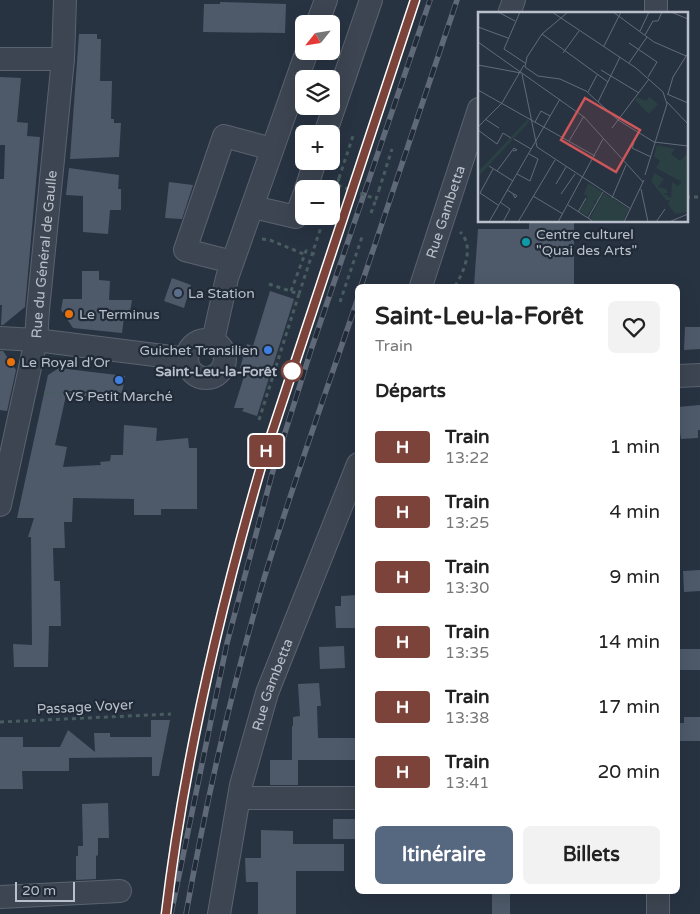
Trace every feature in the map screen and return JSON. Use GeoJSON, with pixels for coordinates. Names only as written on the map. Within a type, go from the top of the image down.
{"type":"FeatureCollection","features":[{"type":"Feature","properties":{"kind":"street","name":"Rue du Général de Gaulle"},"geometry":{"type":"LineString","coordinates":[[0,505],[26,393],[36,340],[63,59],[65,0]]}},
{"type":"Feature","properties":{"kind":"street"},"geometry":{"type":"LineString","coordinates":[[320,15],[326,0]]}},
{"type":"Feature","properties":{"kind":"street"},"geometry":{"type":"LineString","coordinates":[[328,125],[371,0]]}},
{"type":"Feature","properties":{"kind":"street"},"geometry":{"type":"LineString","coordinates":[[510,12],[514,0]]}},
{"type":"Feature","properties":{"kind":"street"},"geometry":{"type":"LineString","coordinates":[[0,59],[63,59]]}},
{"type":"Feature","properties":{"kind":"street"},"geometry":{"type":"LineString","coordinates":[[212,341],[230,270],[304,60]]}},
{"type":"Feature","properties":{"kind":"street","name":"Rue Gambetta"},"geometry":{"type":"LineString","coordinates":[[422,284],[478,112]]}},
{"type":"Feature","properties":{"kind":"street"},"geometry":{"type":"LineString","coordinates":[[230,270],[185,250],[224,136],[272,149]]}},
{"type":"Feature","properties":{"kind":"street"},"geometry":{"type":"LineString","coordinates":[[253,207],[295,217]]}},
{"type":"Feature","properties":{"kind":"street"},"geometry":{"type":"LineString","coordinates":[[0,338],[36,340],[187,359]]}},
{"type":"Feature","properties":{"kind":"street"},"geometry":{"type":"LineString","coordinates":[[206,340],[212,341],[218,344],[225,355],[224,368],[220,373],[208,379],[196,376],[188,365],[187,359],[191,347],[195,343],[206,340]]}},
{"type":"Feature","properties":{"kind":"street"},"geometry":{"type":"LineString","coordinates":[[680,376],[700,376]]}},
{"type":"Feature","properties":{"kind":"street","name":"Rue Gambetta"},"geometry":{"type":"LineString","coordinates":[[219,914],[239,798],[267,693],[355,472]]}},
{"type":"Feature","properties":{"kind":"street"},"geometry":{"type":"LineString","coordinates":[[239,798],[355,798]]}},
{"type":"Feature","properties":{"kind":"street"},"geometry":{"type":"LineString","coordinates":[[0,897],[120,891]]}},
{"type":"Feature","properties":{"kind":"street"},"geometry":{"type":"LineString","coordinates":[[658,894],[658,914]]}},
{"type":"Feature","properties":{"kind":"path"},"geometry":{"type":"LineString","coordinates":[[338,180],[353,136]]}},
{"type":"Feature","properties":{"kind":"path"},"geometry":{"type":"LineString","coordinates":[[371,213],[392,149]]}},
{"type":"Feature","properties":{"kind":"path"},"geometry":{"type":"LineString","coordinates":[[340,185],[376,198]]}},
{"type":"Feature","properties":{"kind":"path"},"geometry":{"type":"LineString","coordinates":[[259,420],[274,366],[320,226]]}},
{"type":"Feature","properties":{"kind":"path"},"geometry":{"type":"LineString","coordinates":[[456,284],[462,275],[466,262],[467,247],[466,237],[459,231]]}},
{"type":"Feature","properties":{"kind":"path"},"geometry":{"type":"LineString","coordinates":[[340,302],[362,237]]}},
{"type":"Feature","properties":{"kind":"path"},"geometry":{"type":"LineString","coordinates":[[258,240],[264,238],[306,255]]}},
{"type":"Feature","properties":{"kind":"path"},"geometry":{"type":"LineString","coordinates":[[291,291],[306,251],[317,255]]}},
{"type":"Feature","properties":{"kind":"path"},"geometry":{"type":"LineString","coordinates":[[268,284],[299,294]]}},
{"type":"Feature","properties":{"kind":"path"},"geometry":{"type":"LineString","coordinates":[[26,393],[174,398]]}},
{"type":"Feature","properties":{"kind":"path","name":"Passage Voyer"},"geometry":{"type":"LineString","coordinates":[[0,722],[171,714]]}},
{"type":"Feature","properties":{"kind":"building"},"geometry":{"type":"Polygon","coordinates":[[[220,2],[286,4],[285,33],[203,32],[204,4],[220,4],[220,2]]]}},
{"type":"Feature","properties":{"kind":"building"},"geometry":{"type":"Polygon","coordinates":[[[79,34],[97,34],[97,39],[101,39],[100,81],[112,81],[111,119],[114,119],[114,123],[121,123],[119,157],[70,159],[79,34]]]}},
{"type":"Feature","properties":{"kind":"building"},"geometry":{"type":"Polygon","coordinates":[[[0,77],[21,78],[17,122],[28,123],[27,136],[40,137],[25,307],[3,325],[1,325],[2,305],[0,305],[0,179],[4,179],[5,145],[0,145],[0,77]]]}},
{"type":"Feature","properties":{"kind":"building"},"geometry":{"type":"Polygon","coordinates":[[[69,168],[119,175],[118,189],[121,189],[121,210],[110,210],[108,234],[83,232],[83,196],[66,195],[69,168]]]}},
{"type":"Feature","properties":{"kind":"building"},"geometry":{"type":"Polygon","coordinates":[[[169,182],[193,185],[182,219],[165,218],[169,182]]]}},
{"type":"Feature","properties":{"kind":"building","name":"Centre culturel \"Quai des Arts\""},"geometry":{"type":"Polygon","coordinates":[[[529,222],[574,222],[574,284],[474,284],[478,229],[529,229],[529,222]]]}},
{"type":"Feature","properties":{"kind":"building"},"geometry":{"type":"Polygon","coordinates":[[[82,271],[99,271],[99,280],[110,281],[109,300],[132,300],[129,318],[124,317],[122,333],[73,328],[61,310],[63,299],[82,299],[82,271]]]}},
{"type":"Feature","properties":{"kind":"building","name":"La Station"},"geometry":{"type":"Polygon","coordinates":[[[172,278],[191,285],[184,308],[164,301],[172,278]]]}},
{"type":"Feature","properties":{"kind":"building"},"geometry":{"type":"Polygon","coordinates":[[[270,291],[294,299],[257,416],[242,411],[244,408],[234,408],[246,370],[240,368],[247,344],[253,346],[270,291]]]}},
{"type":"Feature","properties":{"kind":"building"},"geometry":{"type":"Polygon","coordinates":[[[685,327],[700,327],[700,349],[684,350],[685,327]]]}},
{"type":"Feature","properties":{"kind":"building"},"geometry":{"type":"Polygon","coordinates":[[[0,351],[3,351],[16,370],[7,411],[0,410],[0,351]]]}},
{"type":"Feature","properties":{"kind":"building"},"geometry":{"type":"Polygon","coordinates":[[[59,368],[125,376],[122,393],[67,391],[55,445],[67,447],[63,467],[101,465],[100,462],[110,461],[111,455],[123,455],[124,425],[157,428],[156,441],[188,438],[189,448],[197,448],[197,509],[161,509],[161,515],[134,515],[134,499],[73,498],[72,522],[64,522],[65,548],[53,548],[54,581],[60,581],[61,626],[49,626],[48,667],[14,667],[13,644],[32,645],[31,537],[28,537],[34,518],[17,518],[48,375],[59,368]]]}},
{"type":"Feature","properties":{"kind":"building"},"geometry":{"type":"Polygon","coordinates":[[[700,405],[700,430],[698,430],[698,438],[681,439],[680,407],[700,405]]]}},
{"type":"Feature","properties":{"kind":"building"},"geometry":{"type":"Polygon","coordinates":[[[700,570],[700,591],[684,592],[683,571],[700,570]]]}},
{"type":"Feature","properties":{"kind":"building"},"geometry":{"type":"Polygon","coordinates":[[[355,595],[355,628],[336,628],[335,606],[341,606],[341,596],[355,595]]]}},
{"type":"Feature","properties":{"kind":"building"},"geometry":{"type":"Polygon","coordinates":[[[344,646],[345,668],[320,669],[319,647],[344,646]]]}},
{"type":"Feature","properties":{"kind":"building"},"geometry":{"type":"Polygon","coordinates":[[[680,649],[700,649],[700,670],[680,670],[680,649]]]}},
{"type":"Feature","properties":{"kind":"building"},"geometry":{"type":"Polygon","coordinates":[[[319,683],[321,706],[317,706],[318,738],[355,738],[355,760],[298,760],[298,785],[270,785],[270,760],[292,760],[293,717],[300,716],[298,684],[319,683]]]}},
{"type":"Feature","properties":{"kind":"building"},"geometry":{"type":"Polygon","coordinates":[[[684,717],[700,717],[700,741],[680,741],[680,723],[684,723],[684,717]]]}},
{"type":"Feature","properties":{"kind":"building"},"geometry":{"type":"Polygon","coordinates":[[[151,720],[170,720],[159,776],[152,776],[152,757],[69,758],[69,771],[22,771],[23,789],[0,789],[0,737],[23,737],[23,747],[60,747],[68,730],[95,752],[94,733],[110,733],[110,737],[151,737],[151,720]]]}},
{"type":"Feature","properties":{"kind":"building"},"geometry":{"type":"Polygon","coordinates":[[[108,803],[109,838],[98,838],[96,879],[76,880],[78,846],[83,846],[82,804],[108,803]]]}},
{"type":"Feature","properties":{"kind":"building"},"geometry":{"type":"Polygon","coordinates":[[[333,819],[355,819],[355,839],[333,839],[333,819]]]}},
{"type":"Feature","properties":{"kind":"building"},"geometry":{"type":"Polygon","coordinates":[[[261,830],[293,831],[293,844],[344,844],[344,871],[296,871],[296,914],[258,914],[258,882],[246,882],[245,858],[261,858],[261,830]]]}},
{"type":"Feature","properties":{"kind":"building"},"geometry":{"type":"Polygon","coordinates":[[[492,894],[510,894],[510,914],[492,914],[492,894]]]}},
{"type":"Feature","properties":{"kind":"railway"},"geometry":{"type":"LineString","coordinates":[[170,887],[178,833],[209,672],[248,513],[263,460],[415,0]]}},
{"type":"Feature","properties":{"kind":"railway"},"geometry":{"type":"LineString","coordinates":[[171,914],[227,643],[272,474],[311,350],[430,0]]}},
{"type":"Feature","properties":{"kind":"railway"},"geometry":{"type":"LineString","coordinates":[[362,284],[457,0]]}},
{"type":"Feature","properties":{"kind":"railway"},"geometry":{"type":"LineString","coordinates":[[186,914],[220,747],[251,623],[309,439],[355,307]]}},
{"type":"Feature","properties":{"kind":"train","name":"H"},"geometry":{"type":"LineString","coordinates":[[166,914],[187,776],[213,649],[243,530],[263,460],[415,0]]}},
{"type":"Feature","properties":{"kind":"place","name":"Centre culturel \"Quai des Arts\""},"geometry":{"type":"Point","coordinates":[526,242]}},
{"type":"Feature","properties":{"kind":"place","name":"La Station"},"geometry":{"type":"Point","coordinates":[178,293]}},
{"type":"Feature","properties":{"kind":"place","name":"Le Terminus"},"geometry":{"type":"Point","coordinates":[69,314]}},
{"type":"Feature","properties":{"kind":"place","name":"Guichet Transilien"},"geometry":{"type":"Point","coordinates":[268,350]}},
{"type":"Feature","properties":{"kind":"place","name":"Le Royal d'Or"},"geometry":{"type":"Point","coordinates":[11,362]}},
{"type":"Feature","properties":{"kind":"place","name":"Saint-Leu-la-Forêt"},"geometry":{"type":"Point","coordinates":[292,371]}},
{"type":"Feature","properties":{"kind":"place","name":"VS Petit Marché"},"geometry":{"type":"Point","coordinates":[119,380]}}]}
